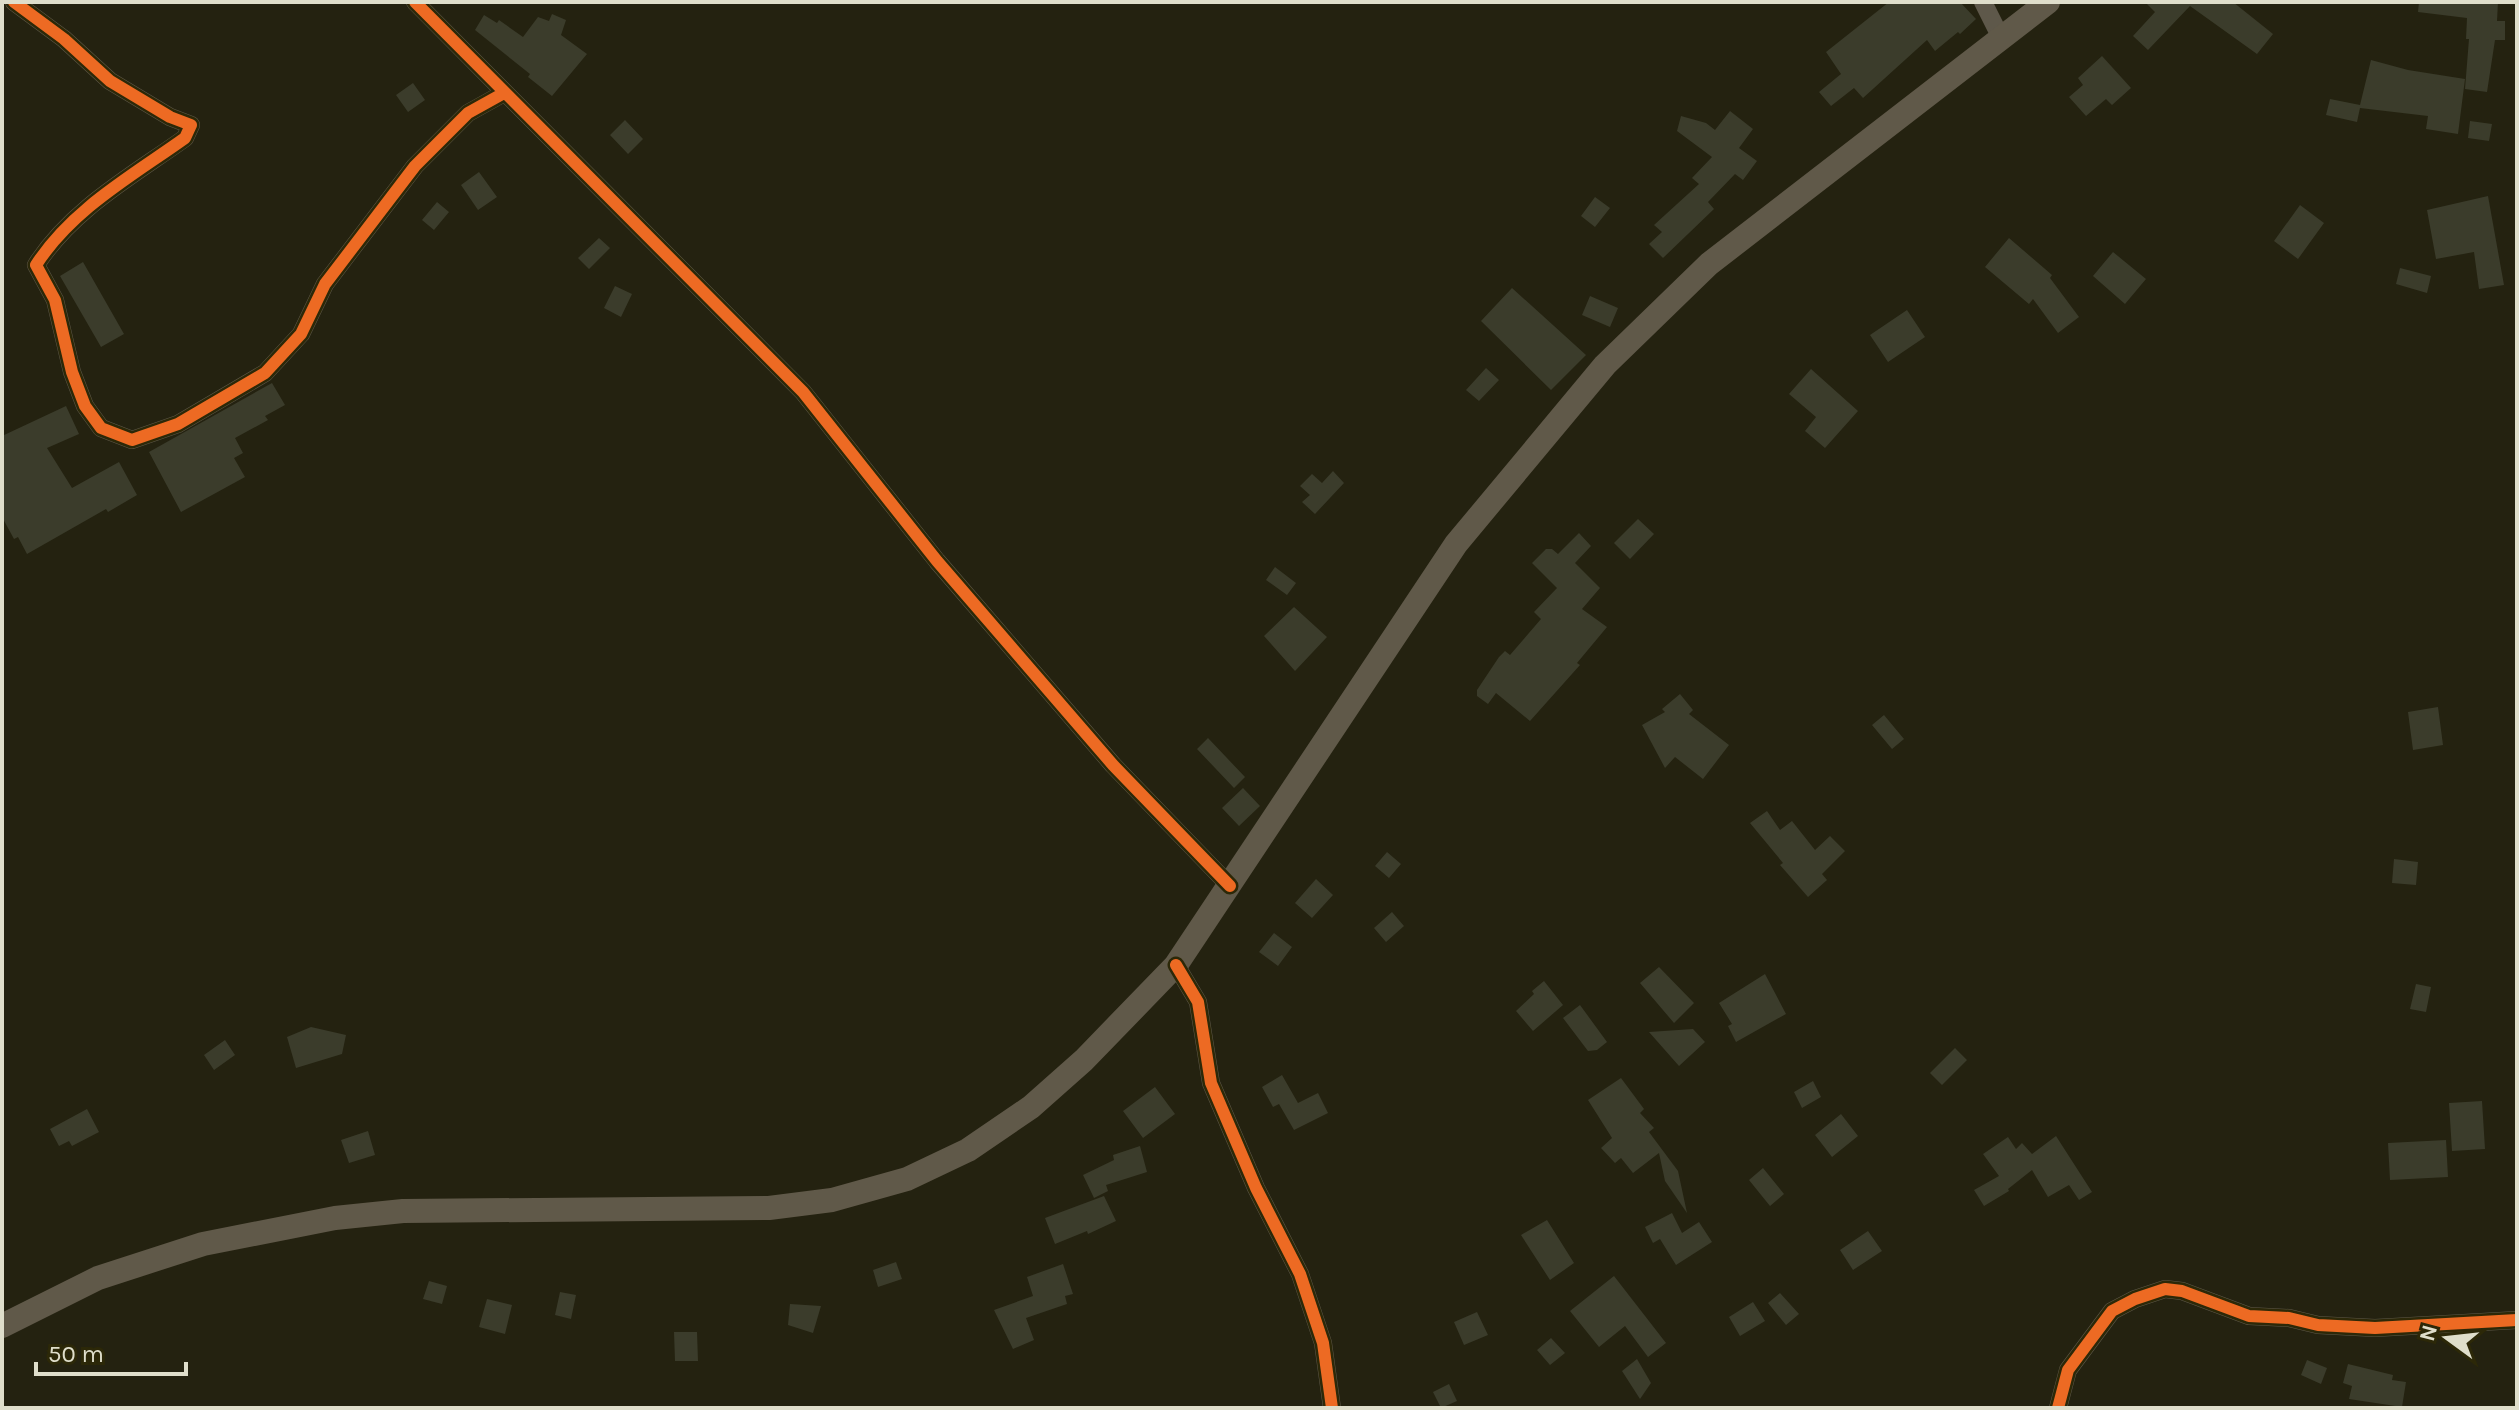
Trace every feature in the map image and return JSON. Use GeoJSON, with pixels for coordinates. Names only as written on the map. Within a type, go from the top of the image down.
{"type":"FeatureCollection","features":[{"type":"Feature","properties":{"kind":"main road"},"geometry":{"type":"LineString","coordinates":[[2,1326],[98,1278],[203,1244],[335,1218],[403,1211],[769,1208],[832,1200],[907,1179],[968,1150],[1031,1107],[1084,1060],[1176,965],[1456,544],[1605,365],[1709,264],[2048,2]]}},
{"type":"Feature","properties":{"kind":"street"},"geometry":{"type":"LineString","coordinates":[[14,2],[64,39],[110,81],[170,117],[191,125],[185,138],[94,202],[52,241],[36,265],[55,300],[72,372],[85,406],[101,428],[132,440],[178,424],[265,373],[301,334],[325,284],[415,166],[468,113],[504,93]]}},
{"type":"Feature","properties":{"kind":"street"},"geometry":{"type":"LineString","coordinates":[[415,2],[803,392],[937,561],[1113,765],[1230,886]]}},
{"type":"Feature","properties":{"kind":"street"},"geometry":{"type":"LineString","coordinates":[[1983,2],[2001,38]]}},
{"type":"Feature","properties":{"kind":"street"},"geometry":{"type":"LineString","coordinates":[[1176,965],[1198,1002],[1211,1083],[1256,1188],[1300,1274],[1323,1343],[1332,1408]]}},
{"type":"Feature","properties":{"kind":"street"},"geometry":{"type":"LineString","coordinates":[[2058,1408],[2068,1370],[2112,1311],[2165,1289],[2182,1291],[2249,1316],[2289,1318],[2318,1325],[2375,1328],[2517,1320]]}},
{"type":"Feature","properties":{"kind":"building"},"geometry":{"type":"Polygon","coordinates":[[[1889,2],[1960,2],[1976,19],[1935,51],[1927,40],[1863,98],[1854,88],[1831,106],[1819,92],[1841,74],[1826,52],[1889,2]]]}},
{"type":"Feature","properties":{"kind":"building"},"geometry":{"type":"Polygon","coordinates":[[[2145,2],[2233,2],[2273,34],[2257,54],[2190,6],[2148,50],[2133,36],[2155,12],[2145,2]]]}},
{"type":"Feature","properties":{"kind":"building"},"geometry":{"type":"Polygon","coordinates":[[[2419,2],[2498,2],[2497,21],[2505,21],[2505,40],[2495,40],[2487,92],[2465,89],[2469,39],[2466,39],[2467,18],[2418,12],[2419,2]]]}},
{"type":"Feature","properties":{"kind":"building"},"geometry":{"type":"Polygon","coordinates":[[[552,14],[566,20],[561,35],[587,54],[552,96],[475,30],[484,15],[497,23],[499,20],[523,37],[538,17],[549,21],[552,14]]]}},
{"type":"Feature","properties":{"kind":"building"},"geometry":{"type":"Polygon","coordinates":[[[2102,56],[2131,88],[2112,105],[2106,99],[2086,116],[2069,97],[2083,85],[2078,78],[2102,56]]]}},
{"type":"Feature","properties":{"kind":"building"},"geometry":{"type":"Polygon","coordinates":[[[2371,60],[2408,70],[2465,79],[2458,134],[2426,129],[2428,116],[2360,108],[2357,122],[2326,115],[2330,99],[2360,105],[2371,60]]]}},
{"type":"Feature","properties":{"kind":"building"},"geometry":{"type":"Polygon","coordinates":[[[413,83],[425,100],[408,112],[396,95],[413,83]]]}},
{"type":"Feature","properties":{"kind":"building"},"geometry":{"type":"Polygon","coordinates":[[[1730,111],[1753,129],[1739,148],[1757,161],[1743,180],[1735,174],[1708,202],[1714,209],[1663,258],[1649,244],[1662,232],[1654,225],[1699,184],[1692,178],[1712,157],[1677,131],[1681,116],[1706,123],[1715,130],[1730,111]]]}},
{"type":"Feature","properties":{"kind":"building"},"geometry":{"type":"Polygon","coordinates":[[[625,120],[643,139],[628,154],[610,135],[625,120]]]}},
{"type":"Feature","properties":{"kind":"building"},"geometry":{"type":"Polygon","coordinates":[[[2470,121],[2492,124],[2489,141],[2468,138],[2470,121]]]}},
{"type":"Feature","properties":{"kind":"building"},"geometry":{"type":"Polygon","coordinates":[[[479,172],[497,197],[478,210],[461,185],[479,172]]]}},
{"type":"Feature","properties":{"kind":"building"},"geometry":{"type":"Polygon","coordinates":[[[2488,196],[2504,285],[2479,289],[2474,252],[2436,259],[2427,210],[2488,196]]]}},
{"type":"Feature","properties":{"kind":"building"},"geometry":{"type":"Polygon","coordinates":[[[1595,197],[1610,208],[1595,227],[1581,216],[1595,197]]]}},
{"type":"Feature","properties":{"kind":"building"},"geometry":{"type":"Polygon","coordinates":[[[437,202],[449,212],[434,230],[422,220],[437,202]]]}},
{"type":"Feature","properties":{"kind":"building"},"geometry":{"type":"Polygon","coordinates":[[[2300,205],[2324,223],[2298,259],[2274,241],[2300,205]]]}},
{"type":"Feature","properties":{"kind":"building"},"geometry":{"type":"Polygon","coordinates":[[[599,238],[610,248],[589,269],[578,258],[599,238]]]}},
{"type":"Feature","properties":{"kind":"building"},"geometry":{"type":"Polygon","coordinates":[[[2009,238],[2052,275],[2050,278],[2079,317],[2058,333],[2033,299],[2029,304],[1985,267],[2009,238]]]}},
{"type":"Feature","properties":{"kind":"building"},"geometry":{"type":"Polygon","coordinates":[[[2113,252],[2146,279],[2125,304],[2093,276],[2113,252]]]}},
{"type":"Feature","properties":{"kind":"building"},"geometry":{"type":"Polygon","coordinates":[[[83,262],[124,334],[101,347],[60,276],[83,262]]]}},
{"type":"Feature","properties":{"kind":"building"},"geometry":{"type":"Polygon","coordinates":[[[2400,268],[2431,276],[2427,293],[2396,284],[2400,268]]]}},
{"type":"Feature","properties":{"kind":"building"},"geometry":{"type":"Polygon","coordinates":[[[615,286],[632,294],[621,317],[604,308],[615,286]]]}},
{"type":"Feature","properties":{"kind":"building"},"geometry":{"type":"Polygon","coordinates":[[[1512,288],[1586,355],[1551,390],[1481,321],[1512,288]]]}},
{"type":"Feature","properties":{"kind":"building"},"geometry":{"type":"Polygon","coordinates":[[[1590,296],[1618,308],[1610,327],[1582,315],[1590,296]]]}},
{"type":"Feature","properties":{"kind":"building"},"geometry":{"type":"Polygon","coordinates":[[[1907,310],[1925,337],[1888,362],[1870,335],[1907,310]]]}},
{"type":"Feature","properties":{"kind":"building"},"geometry":{"type":"Polygon","coordinates":[[[1486,368],[1499,380],[1479,401],[1466,390],[1486,368]]]}},
{"type":"Feature","properties":{"kind":"building"},"geometry":{"type":"Polygon","coordinates":[[[1811,369],[1858,411],[1825,448],[1805,431],[1816,417],[1789,394],[1811,369]]]}},
{"type":"Feature","properties":{"kind":"building"},"geometry":{"type":"Polygon","coordinates":[[[272,383],[285,405],[265,416],[268,420],[235,438],[243,453],[234,458],[245,477],[181,512],[149,452],[272,383]]]}},
{"type":"Feature","properties":{"kind":"building"},"geometry":{"type":"Polygon","coordinates":[[[66,406],[79,434],[47,448],[72,488],[119,462],[137,495],[27,554],[2,517],[2,436],[66,406]]]}},
{"type":"Feature","properties":{"kind":"building"},"geometry":{"type":"Polygon","coordinates":[[[1333,471],[1344,483],[1315,514],[1302,502],[1310,495],[1300,486],[1312,474],[1322,483],[1333,471]]]}},
{"type":"Feature","properties":{"kind":"building"},"geometry":{"type":"Polygon","coordinates":[[[1638,519],[1654,534],[1630,559],[1614,543],[1638,519]]]}},
{"type":"Feature","properties":{"kind":"building"},"geometry":{"type":"Polygon","coordinates":[[[1579,533],[1591,546],[1575,563],[1600,588],[1582,609],[1607,627],[1577,663],[1580,665],[1530,721],[1496,693],[1488,704],[1477,696],[1477,690],[1499,657],[1505,651],[1510,655],[1541,619],[1534,612],[1557,588],[1532,563],[1546,549],[1558,554],[1579,533]]]}},
{"type":"Feature","properties":{"kind":"building"},"geometry":{"type":"Polygon","coordinates":[[[1275,567],[1296,583],[1287,595],[1266,580],[1275,567]]]}},
{"type":"Feature","properties":{"kind":"building"},"geometry":{"type":"Polygon","coordinates":[[[1294,607],[1327,637],[1295,671],[1264,636],[1294,607]]]}},
{"type":"Feature","properties":{"kind":"building"},"geometry":{"type":"Polygon","coordinates":[[[1680,694],[1693,710],[1689,714],[1729,745],[1703,779],[1675,757],[1665,768],[1642,725],[1665,712],[1662,709],[1680,694]]]}},
{"type":"Feature","properties":{"kind":"building"},"geometry":{"type":"Polygon","coordinates":[[[2438,707],[2443,745],[2413,750],[2408,712],[2438,707]]]}},
{"type":"Feature","properties":{"kind":"building"},"geometry":{"type":"Polygon","coordinates":[[[1884,715],[1904,739],[1892,749],[1872,725],[1884,715]]]}},
{"type":"Feature","properties":{"kind":"building"},"geometry":{"type":"Polygon","coordinates":[[[1208,738],[1245,777],[1234,788],[1197,749],[1208,738]]]}},
{"type":"Feature","properties":{"kind":"building"},"geometry":{"type":"Polygon","coordinates":[[[1243,788],[1260,806],[1239,826],[1222,808],[1243,788]]]}},
{"type":"Feature","properties":{"kind":"building"},"geometry":{"type":"Polygon","coordinates":[[[1767,811],[1780,830],[1792,821],[1815,850],[1830,836],[1845,851],[1822,874],[1827,880],[1808,897],[1750,823],[1767,811]]]}},
{"type":"Feature","properties":{"kind":"building"},"geometry":{"type":"Polygon","coordinates":[[[1387,852],[1401,864],[1389,878],[1375,866],[1387,852]]]}},
{"type":"Feature","properties":{"kind":"building"},"geometry":{"type":"Polygon","coordinates":[[[2394,859],[2418,862],[2416,885],[2392,883],[2394,859]]]}},
{"type":"Feature","properties":{"kind":"building"},"geometry":{"type":"Polygon","coordinates":[[[1316,879],[1333,895],[1312,918],[1295,903],[1316,879]]]}},
{"type":"Feature","properties":{"kind":"building"},"geometry":{"type":"Polygon","coordinates":[[[1392,912],[1404,926],[1386,942],[1374,928],[1392,912]]]}},
{"type":"Feature","properties":{"kind":"building"},"geometry":{"type":"Polygon","coordinates":[[[1274,933],[1292,947],[1278,966],[1259,952],[1274,933]]]}},
{"type":"Feature","properties":{"kind":"building"},"geometry":{"type":"Polygon","coordinates":[[[1659,967],[1694,1003],[1674,1023],[1640,983],[1659,967]]]}},
{"type":"Feature","properties":{"kind":"building"},"geometry":{"type":"Polygon","coordinates":[[[1765,974],[1786,1014],[1736,1042],[1728,1026],[1732,1024],[1719,1003],[1765,974]]]}},
{"type":"Feature","properties":{"kind":"building"},"geometry":{"type":"Polygon","coordinates":[[[1544,981],[1563,1005],[1533,1031],[1516,1011],[1544,981]]]}},
{"type":"Feature","properties":{"kind":"building"},"geometry":{"type":"Polygon","coordinates":[[[2416,984],[2431,987],[2426,1012],[2410,1009],[2416,984]]]}},
{"type":"Feature","properties":{"kind":"building"},"geometry":{"type":"Polygon","coordinates":[[[1580,1005],[1607,1042],[1597,1050],[1588,1051],[1563,1018],[1580,1005]]]}},
{"type":"Feature","properties":{"kind":"building"},"geometry":{"type":"Polygon","coordinates":[[[311,1027],[346,1035],[342,1054],[296,1068],[287,1037],[311,1027]]]}},
{"type":"Feature","properties":{"kind":"building"},"geometry":{"type":"Polygon","coordinates":[[[1693,1029],[1705,1042],[1679,1066],[1649,1032],[1693,1029]]]}},
{"type":"Feature","properties":{"kind":"building"},"geometry":{"type":"Polygon","coordinates":[[[225,1040],[235,1055],[214,1070],[204,1055],[225,1040]]]}},
{"type":"Feature","properties":{"kind":"building"},"geometry":{"type":"Polygon","coordinates":[[[1955,1048],[1967,1060],[1942,1085],[1930,1073],[1955,1048]]]}},
{"type":"Feature","properties":{"kind":"building"},"geometry":{"type":"Polygon","coordinates":[[[1282,1075],[1298,1103],[1318,1093],[1328,1113],[1294,1130],[1279,1104],[1273,1107],[1262,1087],[1282,1075]]]}},
{"type":"Feature","properties":{"kind":"building"},"geometry":{"type":"Polygon","coordinates":[[[1621,1078],[1644,1109],[1640,1113],[1654,1128],[1649,1132],[1678,1171],[1687,1213],[1665,1181],[1659,1153],[1633,1173],[1621,1158],[1615,1163],[1601,1148],[1612,1138],[1588,1100],[1621,1078]]]}},
{"type":"Feature","properties":{"kind":"building"},"geometry":{"type":"Polygon","coordinates":[[[1813,1081],[1821,1097],[1802,1108],[1794,1092],[1813,1081]]]}},
{"type":"Feature","properties":{"kind":"building"},"geometry":{"type":"Polygon","coordinates":[[[1155,1087],[1175,1114],[1143,1138],[1123,1111],[1155,1087]]]}},
{"type":"Feature","properties":{"kind":"building"},"geometry":{"type":"Polygon","coordinates":[[[2482,1101],[2485,1149],[2452,1151],[2449,1103],[2482,1101]]]}},
{"type":"Feature","properties":{"kind":"building"},"geometry":{"type":"Polygon","coordinates":[[[87,1109],[99,1132],[72,1146],[69,1141],[59,1146],[50,1129],[87,1109]]]}},
{"type":"Feature","properties":{"kind":"building"},"geometry":{"type":"Polygon","coordinates":[[[1841,1114],[1858,1136],[1832,1157],[1815,1135],[1841,1114]]]}},
{"type":"Feature","properties":{"kind":"building"},"geometry":{"type":"Polygon","coordinates":[[[368,1131],[375,1155],[349,1163],[341,1140],[368,1131]]]}},
{"type":"Feature","properties":{"kind":"building"},"geometry":{"type":"Polygon","coordinates":[[[2056,1136],[2092,1192],[2079,1200],[2069,1185],[2048,1197],[2032,1170],[2009,1191],[1984,1206],[1974,1190],[1999,1176],[1983,1154],[2008,1137],[2016,1149],[2022,1143],[2032,1154],[2056,1136]]]}},
{"type":"Feature","properties":{"kind":"building"},"geometry":{"type":"Polygon","coordinates":[[[2446,1140],[2448,1177],[2390,1180],[2388,1143],[2446,1140]]]}},
{"type":"Feature","properties":{"kind":"building"},"geometry":{"type":"Polygon","coordinates":[[[1140,1146],[1147,1172],[1106,1185],[1108,1191],[1094,1198],[1083,1175],[1114,1160],[1113,1155],[1140,1146]]]}},
{"type":"Feature","properties":{"kind":"building"},"geometry":{"type":"Polygon","coordinates":[[[1763,1168],[1784,1194],[1770,1206],[1749,1180],[1763,1168]]]}},
{"type":"Feature","properties":{"kind":"building"},"geometry":{"type":"Polygon","coordinates":[[[1104,1196],[1116,1221],[1055,1244],[1045,1218],[1104,1196]]]}},
{"type":"Feature","properties":{"kind":"building"},"geometry":{"type":"Polygon","coordinates":[[[1672,1213],[1682,1233],[1699,1222],[1712,1242],[1676,1265],[1660,1239],[1653,1243],[1645,1227],[1672,1213]]]}},
{"type":"Feature","properties":{"kind":"building"},"geometry":{"type":"Polygon","coordinates":[[[1547,1220],[1574,1263],[1550,1280],[1521,1235],[1547,1220]]]}},
{"type":"Feature","properties":{"kind":"building"},"geometry":{"type":"Polygon","coordinates":[[[1868,1231],[1882,1251],[1853,1270],[1840,1250],[1868,1231]]]}},
{"type":"Feature","properties":{"kind":"building"},"geometry":{"type":"Polygon","coordinates":[[[896,1262],[902,1279],[878,1287],[873,1270],[896,1262]]]}},
{"type":"Feature","properties":{"kind":"building"},"geometry":{"type":"Polygon","coordinates":[[[1063,1264],[1073,1294],[1065,1296],[1067,1304],[1026,1318],[1034,1340],[1013,1349],[994,1310],[1033,1296],[1027,1277],[1063,1264]]]}},
{"type":"Feature","properties":{"kind":"building"},"geometry":{"type":"Polygon","coordinates":[[[1614,1276],[1666,1343],[1648,1357],[1625,1326],[1599,1347],[1570,1311],[1614,1276]]]}},
{"type":"Feature","properties":{"kind":"building"},"geometry":{"type":"Polygon","coordinates":[[[429,1281],[447,1286],[442,1304],[423,1299],[429,1281]]]}},
{"type":"Feature","properties":{"kind":"building"},"geometry":{"type":"Polygon","coordinates":[[[560,1292],[576,1295],[571,1319],[555,1315],[560,1292]]]}},
{"type":"Feature","properties":{"kind":"building"},"geometry":{"type":"Polygon","coordinates":[[[1780,1293],[1799,1314],[1786,1325],[1768,1303],[1780,1293]]]}},
{"type":"Feature","properties":{"kind":"building"},"geometry":{"type":"Polygon","coordinates":[[[487,1299],[512,1305],[505,1334],[479,1327],[487,1299]]]}},
{"type":"Feature","properties":{"kind":"building"},"geometry":{"type":"Polygon","coordinates":[[[1753,1302],[1765,1321],[1740,1336],[1729,1317],[1753,1302]]]}},
{"type":"Feature","properties":{"kind":"building"},"geometry":{"type":"Polygon","coordinates":[[[790,1304],[821,1306],[813,1333],[788,1325],[790,1304]]]}},
{"type":"Feature","properties":{"kind":"building"},"geometry":{"type":"Polygon","coordinates":[[[1477,1312],[1488,1335],[1464,1345],[1454,1322],[1477,1312]]]}},
{"type":"Feature","properties":{"kind":"building"},"geometry":{"type":"Polygon","coordinates":[[[674,1332],[697,1332],[698,1361],[675,1361],[674,1332]]]}},
{"type":"Feature","properties":{"kind":"building"},"geometry":{"type":"Polygon","coordinates":[[[1551,1338],[1565,1353],[1550,1365],[1537,1350],[1551,1338]]]}},
{"type":"Feature","properties":{"kind":"building"},"geometry":{"type":"Polygon","coordinates":[[[1637,1359],[1651,1383],[1640,1399],[1622,1371],[1637,1359]]]}},
{"type":"Feature","properties":{"kind":"building"},"geometry":{"type":"Polygon","coordinates":[[[2307,1360],[2327,1368],[2321,1384],[2301,1375],[2307,1360]]]}},
{"type":"Feature","properties":{"kind":"building"},"geometry":{"type":"Polygon","coordinates":[[[2348,1364],[2393,1375],[2392,1380],[2406,1382],[2402,1407],[2349,1399],[2352,1386],[2343,1383],[2348,1364]]]}},
{"type":"Feature","properties":{"kind":"building"},"geometry":{"type":"Polygon","coordinates":[[[1449,1384],[1457,1401],[1441,1408],[1433,1392],[1449,1384]]]}},
{"type":"Feature","properties":{"kind":"cycle path"},"geometry":{"type":"LineString","coordinates":[[14,2],[64,39],[110,81],[170,117],[191,125],[185,138],[85,210],[36,265],[55,300],[72,372],[85,406],[101,428],[132,440],[178,424],[265,373],[301,334],[325,284],[415,166],[468,113],[504,93]]}},
{"type":"Feature","properties":{"kind":"cycle path"},"geometry":{"type":"LineString","coordinates":[[415,2],[803,392],[937,561],[1113,765],[1230,886]]}},
{"type":"Feature","properties":{"kind":"cycle path"},"geometry":{"type":"LineString","coordinates":[[1176,965],[1198,1002],[1211,1083],[1256,1188],[1300,1274],[1323,1343],[1332,1408]]}},
{"type":"Feature","properties":{"kind":"cycle path"},"geometry":{"type":"LineString","coordinates":[[2058,1408],[2068,1370],[2112,1311],[2165,1289],[2182,1291],[2249,1316],[2289,1318],[2318,1325],[2375,1328],[2517,1320]]}}]}
